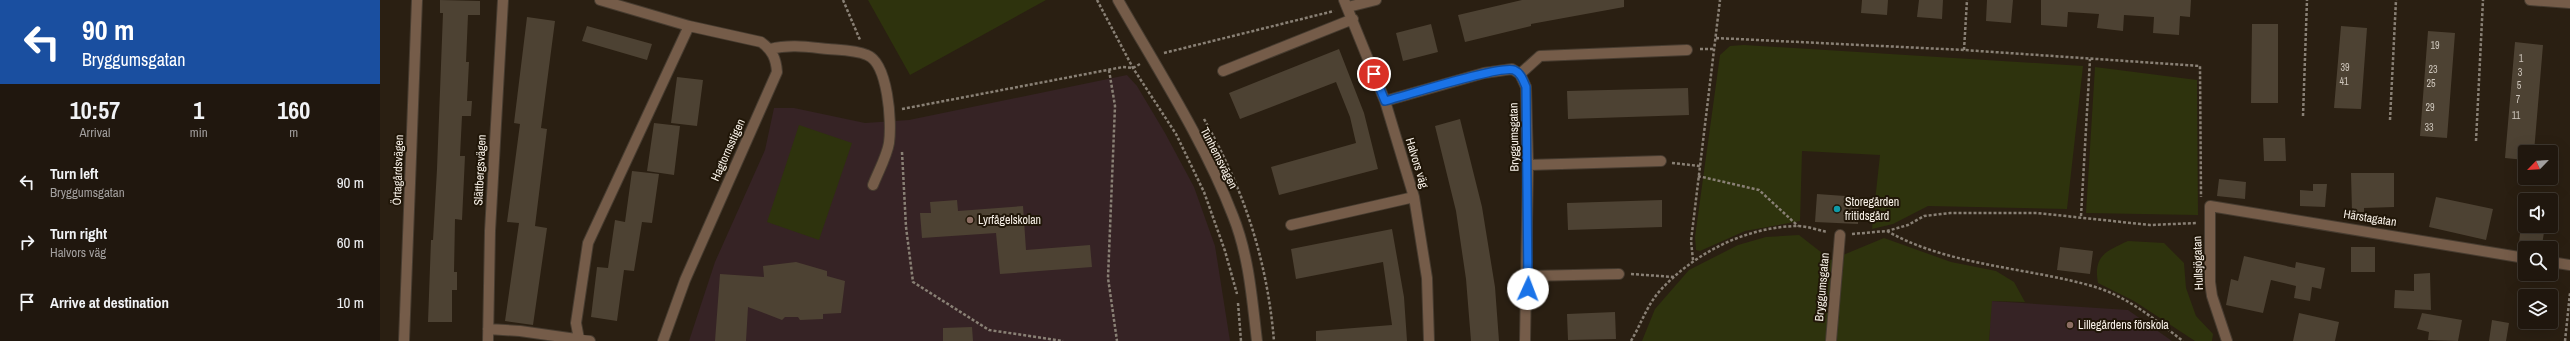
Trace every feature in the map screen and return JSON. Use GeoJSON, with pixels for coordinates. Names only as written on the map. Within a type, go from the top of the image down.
{"type":"FeatureCollection","features":[{"type":"Feature","properties":{"kind":"street","name":"Örtagårdsvägen"},"geometry":{"type":"LineString","coordinates":[[404,341],[417,0]]}},
{"type":"Feature","properties":{"kind":"street","name":"Slättbergsvägen"},"geometry":{"type":"LineString","coordinates":[[488,341],[490,231],[503,0]]}},
{"type":"Feature","properties":{"kind":"street"},"geometry":{"type":"LineString","coordinates":[[600,0],[689,26],[761,42],[770,49],[786,45],[867,55],[876,61],[882,72],[886,91],[889,143],[872,185]]}},
{"type":"Feature","properties":{"kind":"street","name":"Tunhemsvägen"},"geometry":{"type":"LineString","coordinates":[[1118,0],[1204,153],[1234,217],[1249,273],[1257,341]]}},
{"type":"Feature","properties":{"kind":"street"},"geometry":{"type":"LineString","coordinates":[[1346,4],[1376,0]]}},
{"type":"Feature","properties":{"kind":"street"},"geometry":{"type":"LineString","coordinates":[[2530,0],[2570,3]]}},
{"type":"Feature","properties":{"kind":"street","name":"Halvors väg"},"geometry":{"type":"LineString","coordinates":[[1346,4],[1385,101],[1414,197],[1427,278],[1429,341]]}},
{"type":"Feature","properties":{"kind":"street"},"geometry":{"type":"LineString","coordinates":[[1223,71],[1352,19]]}},
{"type":"Feature","properties":{"kind":"street"},"geometry":{"type":"LineString","coordinates":[[579,339],[576,324],[588,243],[689,26]]}},
{"type":"Feature","properties":{"kind":"street","name":"Hagtornsstigen"},"geometry":{"type":"LineString","coordinates":[[663,341],[685,280],[777,72],[776,62],[770,49]]}},
{"type":"Feature","properties":{"kind":"street"},"geometry":{"type":"LineString","coordinates":[[1385,101],[1484,73],[1512,69],[1520,74],[1540,56],[1687,50]]}},
{"type":"Feature","properties":{"kind":"street","name":"Bryggumsgatan"},"geometry":{"type":"LineString","coordinates":[[1520,74],[1526,87],[1528,165],[1528,276],[1525,341]]}},
{"type":"Feature","properties":{"kind":"street"},"geometry":{"type":"LineString","coordinates":[[1528,165],[1661,161]]}},
{"type":"Feature","properties":{"kind":"street"},"geometry":{"type":"LineString","coordinates":[[1292,226],[1414,197]]}},
{"type":"Feature","properties":{"kind":"street","name":"Härstagatan"},"geometry":{"type":"LineString","coordinates":[[2206,203],[2518,257]]}},
{"type":"Feature","properties":{"kind":"street","name":"Hullsjögatan"},"geometry":{"type":"LineString","coordinates":[[2206,203],[2212,296],[2227,341]]}},
{"type":"Feature","properties":{"kind":"street","name":"Bryggumsgatan"},"geometry":{"type":"LineString","coordinates":[[1830,341],[1840,235]]}},
{"type":"Feature","properties":{"kind":"street"},"geometry":{"type":"LineString","coordinates":[[2558,263],[2570,265]]}},
{"type":"Feature","properties":{"kind":"street"},"geometry":{"type":"LineString","coordinates":[[1528,276],[1619,274]]}},
{"type":"Feature","properties":{"kind":"street"},"geometry":{"type":"LineString","coordinates":[[488,329],[520,331],[590,341]]}},
{"type":"Feature","properties":{"kind":"path"},"geometry":{"type":"LineString","coordinates":[[843,0],[867,55]]}},
{"type":"Feature","properties":{"kind":"path"},"geometry":{"type":"LineString","coordinates":[[1097,0],[1133,68],[1176,134],[1204,192],[1225,251],[1237,294],[1241,341]]}},
{"type":"Feature","properties":{"kind":"path"},"geometry":{"type":"LineString","coordinates":[[1693,260],[1691,247],[1698,176],[1720,0]]}},
{"type":"Feature","properties":{"kind":"path"},"geometry":{"type":"LineString","coordinates":[[1964,50],[1967,0]]}},
{"type":"Feature","properties":{"kind":"path"},"geometry":{"type":"LineString","coordinates":[[2303,116],[2307,0]]}},
{"type":"Feature","properties":{"kind":"path"},"geometry":{"type":"LineString","coordinates":[[2390,120],[2396,0]]}},
{"type":"Feature","properties":{"kind":"path"},"geometry":{"type":"LineString","coordinates":[[2476,142],[2484,0]]}},
{"type":"Feature","properties":{"kind":"path"},"geometry":{"type":"LineString","coordinates":[[900,117],[900,109],[1109,70],[1133,68],[1168,51],[1199,45],[1346,4]]}},
{"type":"Feature","properties":{"kind":"path"},"geometry":{"type":"LineString","coordinates":[[1716,38],[1964,50],[2200,66],[2206,203]]}},
{"type":"Feature","properties":{"kind":"path"},"geometry":{"type":"LineString","coordinates":[[2081,216],[2090,59]]}},
{"type":"Feature","properties":{"kind":"path"},"geometry":{"type":"LineString","coordinates":[[1109,70],[1114,106],[1108,278],[1117,341]]}},
{"type":"Feature","properties":{"kind":"path"},"geometry":{"type":"LineString","coordinates":[[902,148],[906,228],[913,282],[989,330],[1063,341]]}},
{"type":"Feature","properties":{"kind":"path"},"geometry":{"type":"LineString","coordinates":[[1661,161],[1700,166]]}},
{"type":"Feature","properties":{"kind":"path"},"geometry":{"type":"LineString","coordinates":[[1698,176],[1759,190],[1798,226]]}},
{"type":"Feature","properties":{"kind":"path"},"geometry":{"type":"LineString","coordinates":[[1631,341],[1657,294],[1693,260],[1737,238],[1764,230],[1798,226],[1840,235],[1887,231],[1908,225],[1924,216],[1950,213],[2037,213],[2081,216],[2150,225],[2202,223]]}},
{"type":"Feature","properties":{"kind":"path"},"geometry":{"type":"LineString","coordinates":[[1887,231],[1956,257],[2094,286],[2134,304],[2183,341]]}},
{"type":"Feature","properties":{"kind":"path"},"geometry":{"type":"LineString","coordinates":[[1619,274],[1674,277]]}},
{"type":"Feature","properties":{"kind":"path"},"geometry":{"type":"LineString","coordinates":[[2565,341],[2570,293]]}},
{"type":"Feature","properties":{"kind":"shaded area","name":"Lyrfågelskolan"},"geometry":{"type":"Polygon","coordinates":[[[1127,75],[1137,86],[1165,133],[1194,187],[1215,246],[1230,341],[689,341],[715,262],[765,150],[774,108],[794,108],[865,123],[909,120],[1127,75]]]}},
{"type":"Feature","properties":{"kind":"shaded area","name":"Lillegårdens förskola"},"geometry":{"type":"Polygon","coordinates":[[[1991,301],[2128,310],[2172,341],[1989,341],[1991,301]]]}},
{"type":"Feature","properties":{"kind":"green space"},"geometry":{"type":"Polygon","coordinates":[[[868,0],[1046,0],[910,75],[868,0]]]}},
{"type":"Feature","properties":{"kind":"green space"},"geometry":{"type":"Polygon","coordinates":[[[1744,45],[2083,66],[2067,209],[1928,206],[1893,224],[1872,229],[1880,155],[1802,151],[1800,221],[1745,231],[1700,251],[1696,250],[1695,237],[1720,55],[1730,46],[1744,45]]]}},
{"type":"Feature","properties":{"kind":"green space"},"geometry":{"type":"Polygon","coordinates":[[[2095,67],[2197,80],[2198,215],[2086,213],[2095,67]]]}},
{"type":"Feature","properties":{"kind":"green space"},"geometry":{"type":"Polygon","coordinates":[[[799,125],[852,143],[819,240],[767,222],[799,125]]]}},
{"type":"Feature","properties":{"kind":"green space"},"geometry":{"type":"Polygon","coordinates":[[[1799,235],[1831,260],[1884,238],[1951,262],[1996,271],[2014,282],[2025,302],[1992,301],[1989,341],[1642,341],[1655,309],[1689,270],[1738,245],[1766,237],[1799,235]]]}},
{"type":"Feature","properties":{"kind":"green space"},"geometry":{"type":"Polygon","coordinates":[[[2128,241],[2164,243],[2184,263],[2186,288],[2196,316],[2213,334],[2212,341],[2195,341],[2134,301],[2098,283],[2097,266],[2099,260],[2113,248],[2128,241]]]}},
{"type":"Feature","properties":{"kind":"building"},"geometry":{"type":"Polygon","coordinates":[[[440,0],[480,1],[480,15],[468,15],[466,62],[469,62],[467,101],[472,101],[471,116],[462,116],[460,156],[465,156],[462,220],[455,219],[454,272],[457,272],[457,290],[452,290],[452,322],[428,322],[431,240],[433,240],[437,169],[443,13],[440,13],[440,0]]]}},
{"type":"Feature","properties":{"kind":"building"},"geometry":{"type":"Polygon","coordinates":[[[1522,0],[1624,0],[1624,7],[1531,24],[1531,26],[1465,42],[1458,15],[1522,0]]]}},
{"type":"Feature","properties":{"kind":"building"},"geometry":{"type":"Polygon","coordinates":[[[1862,0],[1888,0],[1887,15],[1861,13],[1862,0]]]}},
{"type":"Feature","properties":{"kind":"building"},"geometry":{"type":"Polygon","coordinates":[[[1919,0],[1943,0],[1942,19],[1917,17],[1919,0]]]}},
{"type":"Feature","properties":{"kind":"building"},"geometry":{"type":"Polygon","coordinates":[[[1987,0],[2013,0],[2011,23],[1986,21],[1987,0]]]}},
{"type":"Feature","properties":{"kind":"building"},"geometry":{"type":"Polygon","coordinates":[[[2041,0],[2191,0],[2190,17],[2180,16],[2179,35],[2153,33],[2154,17],[2124,15],[2123,31],[2097,28],[2099,14],[2068,12],[2067,27],[2041,25],[2041,0]]]}},
{"type":"Feature","properties":{"kind":"building"},"geometry":{"type":"Polygon","coordinates":[[[527,17],[555,21],[541,128],[547,129],[535,226],[547,228],[533,325],[505,321],[519,223],[507,222],[520,124],[514,123],[527,17]]]}},
{"type":"Feature","properties":{"kind":"building"},"geometry":{"type":"Polygon","coordinates":[[[1431,24],[1438,52],[1403,61],[1396,33],[1431,24]]]}},
{"type":"Feature","properties":{"kind":"building"},"geometry":{"type":"Polygon","coordinates":[[[2252,24],[2278,24],[2278,103],[2251,103],[2252,24]]]}},
{"type":"Feature","properties":{"kind":"building"},"geometry":{"type":"Polygon","coordinates":[[[587,26],[652,44],[647,60],[582,41],[587,26]]]}},
{"type":"Feature","properties":{"kind":"building"},"geometry":{"type":"Polygon","coordinates":[[[2341,26],[2367,28],[2361,109],[2334,108],[2341,26]]]}},
{"type":"Feature","properties":{"kind":"building"},"geometry":{"type":"Polygon","coordinates":[[[2428,31],[2455,33],[2447,138],[2420,136],[2428,31]]]}},
{"type":"Feature","properties":{"kind":"building"},"geometry":{"type":"Polygon","coordinates":[[[2515,42],[2543,45],[2535,145],[2518,145],[2518,159],[2505,158],[2515,42]]]}},
{"type":"Feature","properties":{"kind":"building"},"geometry":{"type":"Polygon","coordinates":[[[1339,49],[1364,113],[1378,169],[1279,195],[1271,167],[1356,143],[1350,117],[1336,82],[1240,119],[1229,93],[1339,49]]]}},
{"type":"Feature","properties":{"kind":"building"},"geometry":{"type":"Polygon","coordinates":[[[677,77],[703,80],[697,126],[671,123],[677,77]]]}},
{"type":"Feature","properties":{"kind":"building"},"geometry":{"type":"Polygon","coordinates":[[[1688,88],[1689,115],[1568,119],[1567,91],[1688,88]]]}},
{"type":"Feature","properties":{"kind":"building"},"geometry":{"type":"Polygon","coordinates":[[[1460,119],[1482,207],[1495,287],[1499,341],[1471,341],[1466,279],[1456,211],[1435,126],[1460,119]]]}},
{"type":"Feature","properties":{"kind":"building"},"geometry":{"type":"Polygon","coordinates":[[[654,123],[680,126],[674,175],[647,171],[654,123]]]}},
{"type":"Feature","properties":{"kind":"building"},"geometry":{"type":"Polygon","coordinates":[[[2263,138],[2285,138],[2286,161],[2264,161],[2263,138]]]}},
{"type":"Feature","properties":{"kind":"building"},"geometry":{"type":"Polygon","coordinates":[[[632,171],[659,174],[652,223],[642,222],[634,271],[624,270],[617,321],[591,317],[597,267],[608,268],[615,220],[625,222],[632,171]]]}},
{"type":"Feature","properties":{"kind":"building"},"geometry":{"type":"Polygon","coordinates":[[[2351,173],[2394,173],[2394,207],[2364,208],[2364,212],[2352,212],[2351,173]]]}},
{"type":"Feature","properties":{"kind":"building"},"geometry":{"type":"Polygon","coordinates":[[[2219,179],[2246,182],[2245,199],[2217,196],[2219,179]]]}},
{"type":"Feature","properties":{"kind":"building"},"geometry":{"type":"Polygon","coordinates":[[[2313,184],[2327,184],[2325,207],[2300,206],[2300,190],[2313,191],[2313,184]]]}},
{"type":"Feature","properties":{"kind":"building","name":"Storegården fritidsgård"},"geometry":{"type":"Polygon","coordinates":[[[1817,194],[1859,197],[1858,224],[1815,222],[1817,194]]]}},
{"type":"Feature","properties":{"kind":"building"},"geometry":{"type":"Polygon","coordinates":[[[2436,197],[2493,209],[2486,240],[2429,227],[2436,197]]]}},
{"type":"Feature","properties":{"kind":"building"},"geometry":{"type":"Polygon","coordinates":[[[957,200],[958,211],[1023,206],[1026,250],[1090,245],[1092,267],[1000,274],[996,233],[922,238],[920,213],[931,213],[930,202],[957,200]]]}},
{"type":"Feature","properties":{"kind":"building"},"geometry":{"type":"Polygon","coordinates":[[[1662,200],[1662,227],[1568,230],[1567,203],[1662,200]]]}},
{"type":"Feature","properties":{"kind":"building"},"geometry":{"type":"Polygon","coordinates":[[[1392,229],[1404,297],[1407,341],[1316,341],[1316,331],[1392,325],[1383,262],[1296,279],[1291,249],[1392,229]]]}},
{"type":"Feature","properties":{"kind":"building"},"geometry":{"type":"Polygon","coordinates":[[[2520,233],[2544,233],[2543,241],[2519,241],[2520,233]]]}},
{"type":"Feature","properties":{"kind":"building"},"geometry":{"type":"Polygon","coordinates":[[[2060,247],[2093,251],[2090,274],[2057,270],[2060,247]]]}},
{"type":"Feature","properties":{"kind":"building"},"geometry":{"type":"Polygon","coordinates":[[[2351,247],[2375,247],[2375,272],[2351,272],[2351,247]]]}},
{"type":"Feature","properties":{"kind":"building"},"geometry":{"type":"Polygon","coordinates":[[[2244,256],[2295,268],[2296,262],[2325,268],[2321,289],[2312,287],[2310,301],[2294,298],[2296,286],[2271,280],[2263,313],[2226,305],[2231,279],[2238,281],[2244,256]]]}},
{"type":"Feature","properties":{"kind":"building"},"geometry":{"type":"Polygon","coordinates":[[[796,262],[827,271],[827,276],[845,281],[841,313],[823,314],[823,319],[800,320],[798,317],[785,317],[782,320],[748,307],[746,341],[715,341],[720,274],[764,277],[763,266],[796,262]]]}},
{"type":"Feature","properties":{"kind":"building"},"geometry":{"type":"Polygon","coordinates":[[[2430,273],[2431,310],[2394,308],[2395,290],[2414,291],[2414,274],[2430,273]]]}},
{"type":"Feature","properties":{"kind":"building"},"geometry":{"type":"Polygon","coordinates":[[[1615,312],[1616,339],[1568,340],[1567,314],[1615,312]]]}},
{"type":"Feature","properties":{"kind":"building"},"geometry":{"type":"Polygon","coordinates":[[[2299,313],[2339,322],[2335,341],[2293,341],[2299,313]]]}},
{"type":"Feature","properties":{"kind":"building"},"geometry":{"type":"Polygon","coordinates":[[[2422,313],[2462,320],[2458,341],[2428,340],[2429,332],[2417,329],[2422,313]]]}},
{"type":"Feature","properties":{"kind":"building"},"geometry":{"type":"Polygon","coordinates":[[[2492,320],[2509,323],[2506,341],[2489,341],[2492,320]]]}},
{"type":"Feature","properties":{"kind":"building"},"geometry":{"type":"Polygon","coordinates":[[[972,327],[973,341],[943,341],[943,328],[972,327]]]}},
{"type":"Feature","properties":{"kind":"place","name":"Storegården fritidsgård"},"geometry":{"type":"Point","coordinates":[1837,209]}},
{"type":"Feature","properties":{"kind":"place","name":"Lyrfågelskolan"},"geometry":{"type":"Point","coordinates":[970,220]}},
{"type":"Feature","properties":{"kind":"place","name":"Lillegårdens förskola"},"geometry":{"type":"Point","coordinates":[2070,325]}},
{"type":"Feature","properties":{"kind":"route"},"geometry":{"type":"LineString","coordinates":[[1374,74],[1385,101],[1484,73],[1512,69],[1520,74],[1526,87],[1528,165],[1528,289]]}}]}
